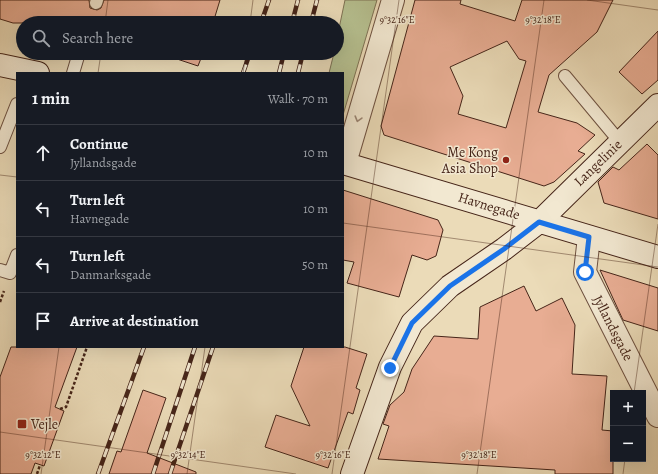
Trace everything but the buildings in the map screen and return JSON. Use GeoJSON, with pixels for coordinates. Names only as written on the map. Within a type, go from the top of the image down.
{"type":"FeatureCollection","features":[{"type":"Feature","properties":{"kind":"street"},"geometry":{"type":"LineString","coordinates":[[344,163],[393,0]]}},
{"type":"Feature","properties":{"kind":"street"},"geometry":{"type":"LineString","coordinates":[[0,66],[33,72]]}},
{"type":"Feature","properties":{"kind":"street","name":"Langelinie"},"geometry":{"type":"LineString","coordinates":[[352,474],[390,368],[412,323],[450,286],[504,249],[539,222],[658,105]]}},
{"type":"Feature","properties":{"kind":"street","name":"Havnegade"},"geometry":{"type":"LineString","coordinates":[[344,163],[658,257]]}},
{"type":"Feature","properties":{"kind":"street","name":"Jyllandsgade"},"geometry":{"type":"LineString","coordinates":[[589,237],[585,272],[658,416]]}},
{"type":"Feature","properties":{"kind":"lane"},"geometry":{"type":"LineString","coordinates":[[73,72],[77,60]]}},
{"type":"Feature","properties":{"kind":"lane"},"geometry":{"type":"LineString","coordinates":[[565,76],[620,142]]}},
{"type":"Feature","properties":{"kind":"lane"},"geometry":{"type":"LineString","coordinates":[[0,147],[16,107]]}},
{"type":"Feature","properties":{"kind":"lane"},"geometry":{"type":"LineString","coordinates":[[0,270],[10,273],[16,258]]}},
{"type":"Feature","properties":{"kind":"path"},"geometry":{"type":"LineString","coordinates":[[60,409],[66,407],[87,348]]}},
{"type":"Feature","properties":{"kind":"path"},"geometry":{"type":"LineString","coordinates":[[37,474],[40,465]]}},
{"type":"Feature","properties":{"kind":"green space"},"geometry":{"type":"Polygon","coordinates":[[[345,0],[377,0],[344,112],[344,72],[329,72],[332,60],[344,60],[344,16],[342,16],[345,0]]]}},
{"type":"Feature","properties":{"kind":"railway"},"geometry":{"type":"LineString","coordinates":[[263,16],[269,0]]}},
{"type":"Feature","properties":{"kind":"railway"},"geometry":{"type":"LineString","coordinates":[[294,16],[298,0]]}},
{"type":"Feature","properties":{"kind":"railway"},"geometry":{"type":"LineString","coordinates":[[313,16],[317,0]]}},
{"type":"Feature","properties":{"kind":"railway"},"geometry":{"type":"LineString","coordinates":[[243,72],[248,60]]}},
{"type":"Feature","properties":{"kind":"railway"},"geometry":{"type":"LineString","coordinates":[[279,72],[282,60]]}},
{"type":"Feature","properties":{"kind":"railway"},"geometry":{"type":"LineString","coordinates":[[298,72],[301,60]]}},
{"type":"Feature","properties":{"kind":"railway"},"geometry":{"type":"LineString","coordinates":[[98,474],[144,348]]}},
{"type":"Feature","properties":{"kind":"railway"},"geometry":{"type":"LineString","coordinates":[[153,474],[195,348]]}},
{"type":"Feature","properties":{"kind":"railway"},"geometry":{"type":"LineString","coordinates":[[170,474],[213,348]]}},
{"type":"Feature","properties":{"kind":"place","name":"Me Kong Asia Shop"},"geometry":{"type":"Point","coordinates":[506,160]}},
{"type":"Feature","properties":{"kind":"place","name":"Vejle"},"geometry":{"type":"Point","coordinates":[22,424]}},
{"type":"Feature","properties":{"kind":"route"},"geometry":{"type":"LineString","coordinates":[[390,368],[412,323],[450,286],[504,249],[539,222],[589,237],[585,272]]}}]}
